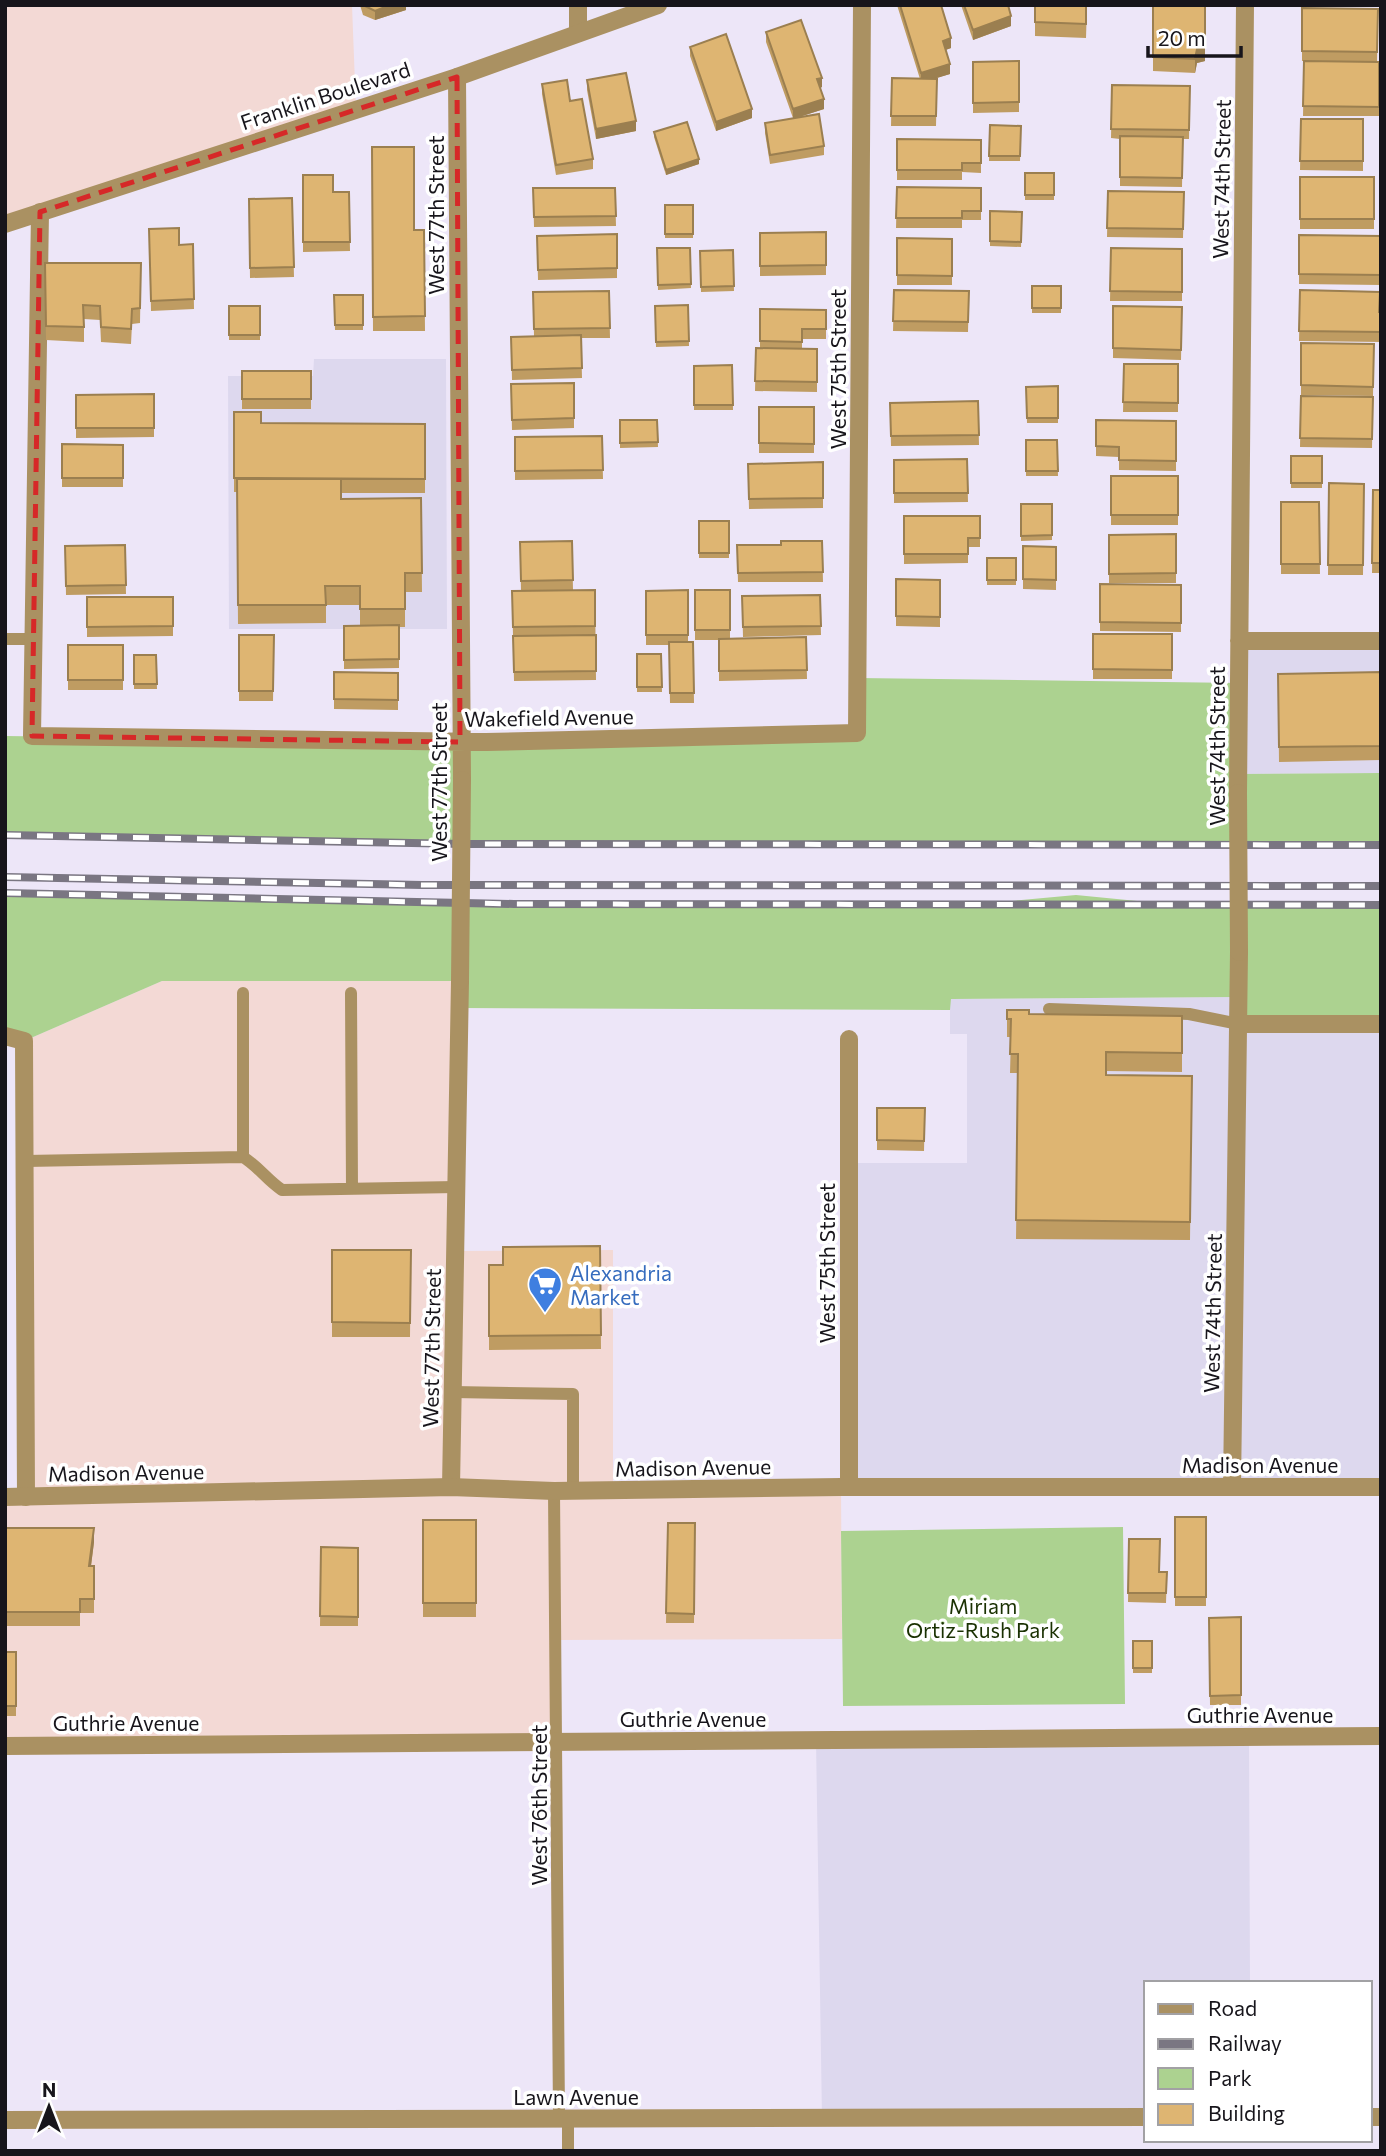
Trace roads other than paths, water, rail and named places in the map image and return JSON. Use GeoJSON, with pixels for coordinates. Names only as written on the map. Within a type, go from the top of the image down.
{"type":"FeatureCollection","features":[{"type":"Feature","properties":{"kind":"street"},"geometry":{"type":"LineString","coordinates":[[578,5],[578,33]]}},
{"type":"Feature","properties":{"kind":"street","name":"Franklin Boulevard"},"geometry":{"type":"LineString","coordinates":[[5,224],[457,77],[658,5]]}},
{"type":"Feature","properties":{"kind":"street","name":"West 75th Street"},"geometry":{"type":"LineString","coordinates":[[858,733],[862,5]]}},
{"type":"Feature","properties":{"kind":"street","name":"West 74th Street"},"geometry":{"type":"LineString","coordinates":[[1232,1487],[1239,1024],[1238,793],[1245,5]]}},
{"type":"Feature","properties":{"kind":"street","name":"West 77th Street"},"geometry":{"type":"LineString","coordinates":[[451,1487],[461,780],[457,77]]}},
{"type":"Feature","properties":{"kind":"street"},"geometry":{"type":"LineString","coordinates":[[32,639],[40,212]]}},
{"type":"Feature","properties":{"kind":"street","name":"Wakefield Avenue"},"geometry":{"type":"LineString","coordinates":[[32,639],[32,736],[460,742],[858,733]]}},
{"type":"Feature","properties":{"kind":"street"},"geometry":{"type":"LineString","coordinates":[[1239,641],[1381,642]]}},
{"type":"Feature","properties":{"kind":"street"},"geometry":{"type":"LineString","coordinates":[[1239,1024],[1381,1024]]}},
{"type":"Feature","properties":{"kind":"street"},"geometry":{"type":"LineString","coordinates":[[5,1036],[24,1041],[26,1497]]}},
{"type":"Feature","properties":{"kind":"street","name":"West 75th Street"},"geometry":{"type":"LineString","coordinates":[[849,1039],[849,1487]]}},
{"type":"Feature","properties":{"kind":"street","name":"Madison Avenue"},"geometry":{"type":"LineString","coordinates":[[5,1497],[451,1487],[573,1491],[849,1487],[1381,1487]]}},
{"type":"Feature","properties":{"kind":"street","name":"Guthrie Avenue"},"geometry":{"type":"LineString","coordinates":[[5,1746],[1381,1736]]}},
{"type":"Feature","properties":{"kind":"street","name":"Lawn Avenue"},"geometry":{"type":"LineString","coordinates":[[5,2120],[1144,2117]]}},
{"type":"Feature","properties":{"kind":"lane"},"geometry":{"type":"LineString","coordinates":[[5,639],[32,639]]}},
{"type":"Feature","properties":{"kind":"lane"},"geometry":{"type":"LineString","coordinates":[[243,993],[243,1157]]}},
{"type":"Feature","properties":{"kind":"lane"},"geometry":{"type":"LineString","coordinates":[[351,993],[352,1189]]}},
{"type":"Feature","properties":{"kind":"lane"},"geometry":{"type":"LineString","coordinates":[[1049,1009],[1189,1014],[1239,1024]]}},
{"type":"Feature","properties":{"kind":"lane"},"geometry":{"type":"LineString","coordinates":[[26,1161],[243,1157],[260,1167],[269,1182],[282,1190],[456,1187]]}},
{"type":"Feature","properties":{"kind":"lane"},"geometry":{"type":"LineString","coordinates":[[453,1392],[573,1394],[573,1491]]}},
{"type":"Feature","properties":{"kind":"lane","name":"West 76th Street"},"geometry":{"type":"LineString","coordinates":[[554,1491],[556,1741],[564,2118],[568,2151]]}},
{"type":"Feature","properties":{"kind":"railway"},"geometry":{"type":"LineString","coordinates":[[5,835],[464,844],[1381,845]]}},
{"type":"Feature","properties":{"kind":"railway"},"geometry":{"type":"LineString","coordinates":[[5,877],[422,885],[1381,886]]}},
{"type":"Feature","properties":{"kind":"railway"},"geometry":{"type":"LineString","coordinates":[[5,893],[514,904],[1381,905]]}},
{"type":"Feature","properties":{"kind":"place","name":"Alexandria Market"},"geometry":{"type":"Point","coordinates":[545,1314]}},
{"type":"Feature","properties":{"kind":"park label","name":"Miriam Ortiz-Rush Park"},"geometry":{"type":"Point","coordinates":[983,1617]}}]}
